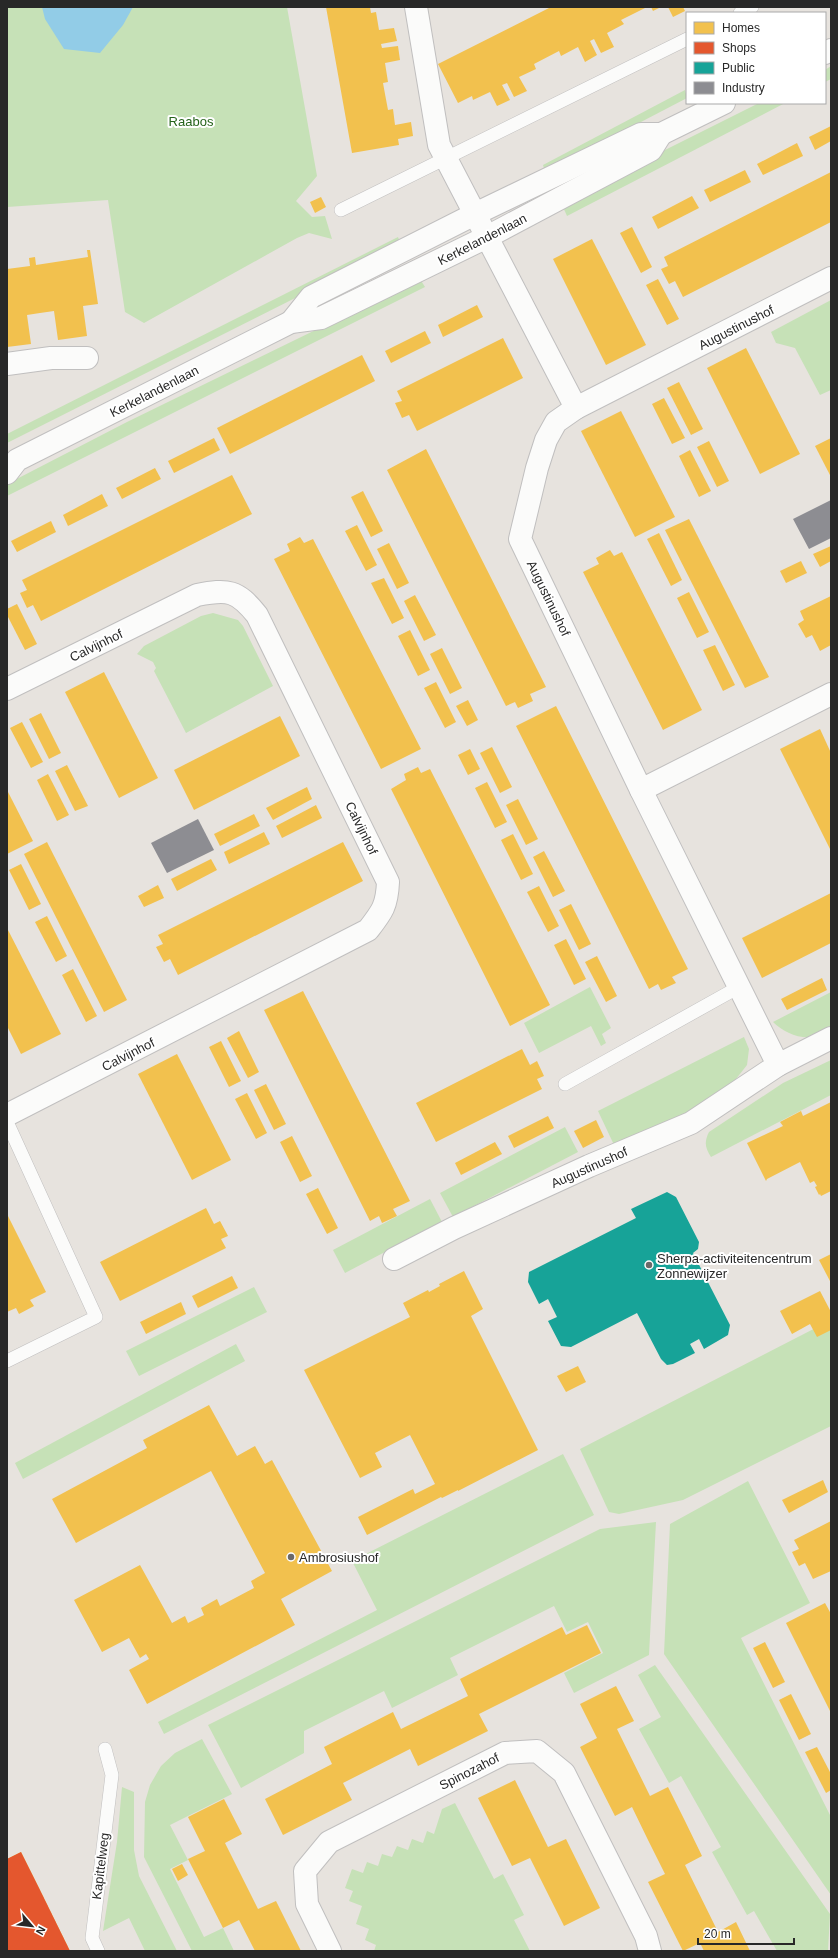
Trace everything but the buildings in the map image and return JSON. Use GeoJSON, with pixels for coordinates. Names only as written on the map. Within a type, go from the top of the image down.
{"type":"FeatureCollection","features":[{"type":"Feature","properties":{"kind":"street","name":"Kerkelandenlaan"},"geometry":{"type":"LineString","coordinates":[[416,7],[439,145],[481,227]]}},
{"type":"Feature","properties":{"kind":"street","name":"Kerkelandenlaan"},"geometry":{"type":"LineString","coordinates":[[10,464],[291,322],[311,297],[481,227],[641,134],[661,134],[722,104]]}},
{"type":"Feature","properties":{"kind":"street"},"geometry":{"type":"LineString","coordinates":[[481,227],[576,408]]}},
{"type":"Feature","properties":{"kind":"street","name":"Augustinushof"},"geometry":{"type":"LineString","coordinates":[[778,1065],[641,790],[520,539],[537,468],[546,440],[556,422],[576,408],[831,278]]}},
{"type":"Feature","properties":{"kind":"street"},"geometry":{"type":"LineString","coordinates":[[7,364],[51,358],[88,358]]}},
{"type":"Feature","properties":{"kind":"street","name":"Calvijnhof"},"geometry":{"type":"LineString","coordinates":[[7,689],[197,595],[218,591],[236,595],[245,601],[257,615],[388,882],[387,898],[383,910],[368,930],[7,1115]]}},
{"type":"Feature","properties":{"kind":"street"},"geometry":{"type":"LineString","coordinates":[[641,790],[831,694]]}},
{"type":"Feature","properties":{"kind":"street","name":"Augustinushof"},"geometry":{"type":"LineString","coordinates":[[394,1259],[454,1228],[589,1166],[691,1123],[778,1065],[831,1038]]}},
{"type":"Feature","properties":{"kind":"street","name":"Spinozahof"},"geometry":{"type":"LineString","coordinates":[[330,1951],[307,1904],[305,1871],[329,1842],[505,1753],[537,1751],[564,1773],[646,1936],[650,1951]]}},
{"type":"Feature","properties":{"kind":"lane"},"geometry":{"type":"LineString","coordinates":[[742,12],[752,7]]}},
{"type":"Feature","properties":{"kind":"lane"},"geometry":{"type":"LineString","coordinates":[[341,210],[686,39]]}},
{"type":"Feature","properties":{"kind":"lane"},"geometry":{"type":"LineString","coordinates":[[564,1084],[739,987]]}},
{"type":"Feature","properties":{"kind":"lane"},"geometry":{"type":"LineString","coordinates":[[7,1122],[96,1317],[7,1361]]}},
{"type":"Feature","properties":{"kind":"lane","name":"Kapittelweg"},"geometry":{"type":"LineString","coordinates":[[98,1951],[92,1938],[112,1775],[105,1749]]}},
{"type":"Feature","properties":{"kind":"green space","name":"Raabos"},"geometry":{"type":"Polygon","coordinates":[[[7,7],[287,7],[317,176],[296,201],[312,217],[325,216],[332,239],[309,233],[297,238],[144,323],[125,312],[108,200],[7,207],[7,7]]]}},
{"type":"Feature","properties":{"kind":"green space"},"geometry":{"type":"Polygon","coordinates":[[[831,66],[831,79],[826,82],[826,69],[831,66]]]}},
{"type":"Feature","properties":{"kind":"green space"},"geometry":{"type":"Polygon","coordinates":[[[685,90],[686,99],[545,172],[543,165],[685,90]]]}},
{"type":"Feature","properties":{"kind":"green space"},"geometry":{"type":"Polygon","coordinates":[[[757,104],[783,104],[567,216],[563,207],[649,158],[757,104]]]}},
{"type":"Feature","properties":{"kind":"green space"},"geometry":{"type":"Polygon","coordinates":[[[398,237],[400,242],[327,282],[7,443],[7,434],[398,237]]]}},
{"type":"Feature","properties":{"kind":"green space"},"geometry":{"type":"Polygon","coordinates":[[[420,279],[425,287],[7,496],[7,484],[127,422],[420,279]]]}},
{"type":"Feature","properties":{"kind":"green space"},"geometry":{"type":"Polygon","coordinates":[[[831,300],[831,390],[820,395],[795,348],[776,343],[771,332],[831,300]]]}},
{"type":"Feature","properties":{"kind":"green space"},"geometry":{"type":"Polygon","coordinates":[[[213,613],[238,620],[243,626],[273,686],[186,733],[154,671],[156,668],[153,662],[137,654],[144,646],[201,616],[213,613]]]}},
{"type":"Feature","properties":{"kind":"green space"},"geometry":{"type":"Polygon","coordinates":[[[590,987],[611,1028],[602,1034],[606,1043],[601,1046],[591,1026],[539,1053],[524,1023],[590,987]]]}},
{"type":"Feature","properties":{"kind":"green space"},"geometry":{"type":"Polygon","coordinates":[[[831,992],[831,1028],[821,1034],[811,1037],[793,1035],[773,1022],[831,992]]]}},
{"type":"Feature","properties":{"kind":"green space"},"geometry":{"type":"Polygon","coordinates":[[[744,1037],[749,1049],[747,1065],[732,1084],[671,1125],[615,1147],[598,1111],[744,1037]]]}},
{"type":"Feature","properties":{"kind":"green space"},"geometry":{"type":"Polygon","coordinates":[[[831,1060],[831,1095],[711,1157],[707,1151],[706,1145],[706,1139],[709,1132],[783,1083],[831,1060]]]}},
{"type":"Feature","properties":{"kind":"green space"},"geometry":{"type":"Polygon","coordinates":[[[565,1127],[578,1152],[453,1217],[440,1193],[565,1127]]]}},
{"type":"Feature","properties":{"kind":"green space"},"geometry":{"type":"Polygon","coordinates":[[[430,1199],[442,1222],[345,1273],[333,1250],[430,1199]]]}},
{"type":"Feature","properties":{"kind":"green space"},"geometry":{"type":"Polygon","coordinates":[[[254,1287],[267,1312],[139,1376],[126,1351],[254,1287]]]}},
{"type":"Feature","properties":{"kind":"green space"},"geometry":{"type":"Polygon","coordinates":[[[831,1320],[831,1426],[683,1500],[619,1514],[609,1512],[580,1449],[831,1320]]]}},
{"type":"Feature","properties":{"kind":"green space"},"geometry":{"type":"Polygon","coordinates":[[[236,1344],[245,1361],[23,1479],[15,1463],[236,1344]]]}},
{"type":"Feature","properties":{"kind":"green space"},"geometry":{"type":"Polygon","coordinates":[[[563,1454],[594,1515],[164,1734],[158,1722],[377,1610],[352,1561],[563,1454]]]}},
{"type":"Feature","properties":{"kind":"green space"},"geometry":{"type":"Polygon","coordinates":[[[748,1481],[810,1603],[741,1638],[831,1817],[831,1895],[664,1654],[670,1524],[748,1481]]]}},
{"type":"Feature","properties":{"kind":"green space"},"geometry":{"type":"Polygon","coordinates":[[[656,1522],[649,1655],[574,1693],[564,1673],[603,1653],[588,1622],[567,1632],[554,1606],[450,1658],[458,1675],[392,1708],[384,1691],[304,1731],[304,1753],[241,1788],[208,1725],[600,1529],[656,1522]]]}},
{"type":"Feature","properties":{"kind":"green space"},"geometry":{"type":"Polygon","coordinates":[[[655,1665],[830,1914],[828,1951],[777,1951],[754,1911],[747,1915],[712,1852],[721,1847],[681,1776],[669,1783],[639,1729],[661,1717],[638,1675],[655,1665]]]}},
{"type":"Feature","properties":{"kind":"green space"},"geometry":{"type":"Polygon","coordinates":[[[202,1739],[232,1794],[170,1825],[188,1860],[170,1869],[204,1937],[223,1928],[234,1951],[192,1951],[144,1857],[145,1802],[150,1785],[161,1766],[175,1753],[202,1739]]]}},
{"type":"Feature","properties":{"kind":"green space"},"geometry":{"type":"Polygon","coordinates":[[[122,1787],[134,1792],[134,1850],[139,1876],[177,1951],[145,1951],[129,1918],[103,1931],[117,1842],[122,1787]]]}},
{"type":"Feature","properties":{"kind":"green space"},"geometry":{"type":"Polygon","coordinates":[[[455,1803],[494,1879],[503,1874],[524,1915],[514,1920],[530,1951],[374,1951],[376,1945],[365,1940],[369,1929],[356,1924],[362,1906],[349,1901],[353,1891],[345,1888],[352,1869],[363,1873],[367,1862],[378,1866],[382,1854],[392,1857],[397,1846],[408,1850],[412,1839],[423,1843],[427,1831],[434,1834],[442,1809],[455,1803]]]}},
{"type":"Feature","properties":{"kind":"water"},"geometry":{"type":"Polygon","coordinates":[[[42,7],[133,7],[123,25],[100,53],[64,49],[45,19],[42,7]]]}},
{"type":"Feature","properties":{"kind":"place","name":"Sherpa-activiteitencentrum Zonnewijzer"},"geometry":{"type":"Point","coordinates":[649,1265]}},
{"type":"Feature","properties":{"kind":"place","name":"Ambrosiushof"},"geometry":{"type":"Point","coordinates":[291,1557]}}]}
